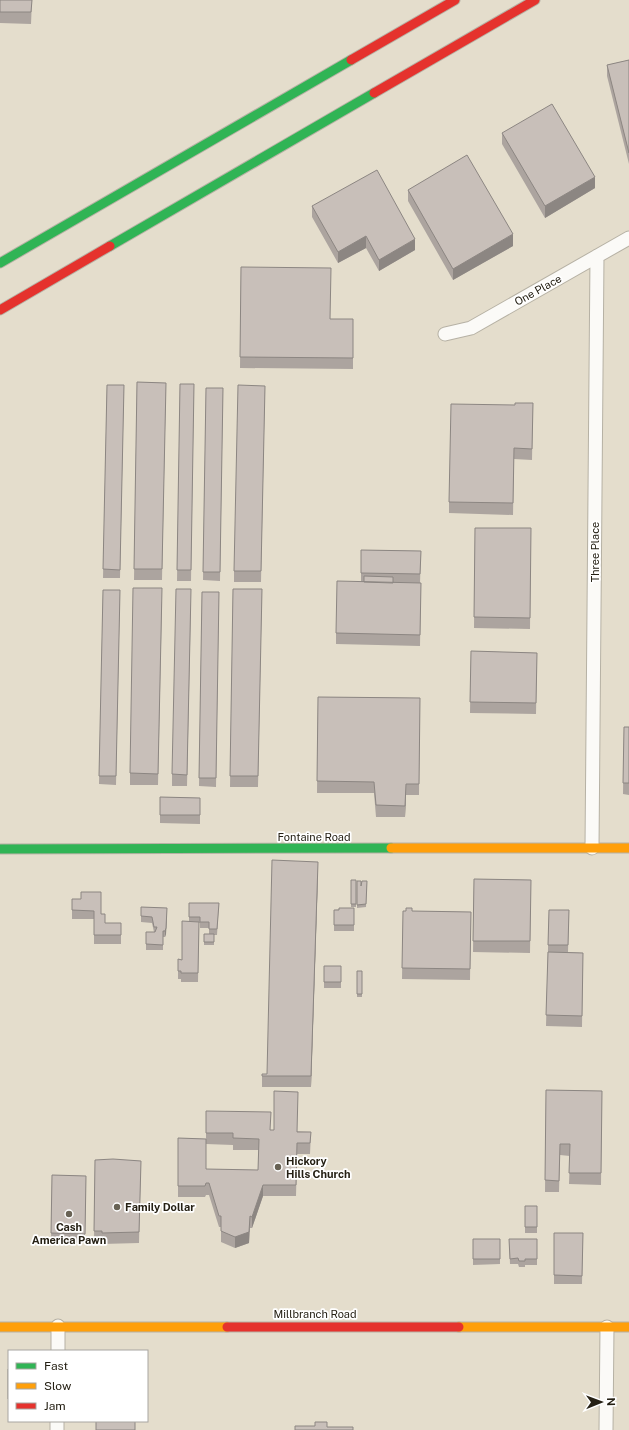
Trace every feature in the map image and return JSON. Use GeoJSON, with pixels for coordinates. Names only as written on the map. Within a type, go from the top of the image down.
{"type":"FeatureCollection","features":[{"type":"Feature","properties":{"kind":"main road"},"geometry":{"type":"LineString","coordinates":[[0,263],[455,0]]}},
{"type":"Feature","properties":{"kind":"main road"},"geometry":{"type":"LineString","coordinates":[[0,310],[535,0]]}},
{"type":"Feature","properties":{"kind":"main road","name":"Fontaine Road"},"geometry":{"type":"LineString","coordinates":[[0,850],[629,848]]}},
{"type":"Feature","properties":{"kind":"main road","name":"Millbranch Road"},"geometry":{"type":"LineString","coordinates":[[0,1327],[629,1327]]}},
{"type":"Feature","properties":{"kind":"street","name":"One Place"},"geometry":{"type":"LineString","coordinates":[[445,334],[471,328],[629,238]]}},
{"type":"Feature","properties":{"kind":"street","name":"Three Place"},"geometry":{"type":"LineString","coordinates":[[592,848],[597,256]]}},
{"type":"Feature","properties":{"kind":"street"},"geometry":{"type":"LineString","coordinates":[[58,1326],[58,1350]]}},
{"type":"Feature","properties":{"kind":"street"},"geometry":{"type":"LineString","coordinates":[[606,1430],[607,1327]]}},
{"type":"Feature","properties":{"kind":"building"},"geometry":{"type":"Polygon","coordinates":[[[0,0],[32,0],[31,12],[0,12],[0,0]]]}},
{"type":"Feature","properties":{"kind":"building"},"geometry":{"type":"Polygon","coordinates":[[[629,60],[629,153],[607,65],[629,60]]]}},
{"type":"Feature","properties":{"kind":"building"},"geometry":{"type":"Polygon","coordinates":[[[552,104],[595,177],[545,206],[502,133],[552,104]]]}},
{"type":"Feature","properties":{"kind":"building"},"geometry":{"type":"Polygon","coordinates":[[[467,155],[513,234],[453,269],[408,190],[467,155]]]}},
{"type":"Feature","properties":{"kind":"building"},"geometry":{"type":"Polygon","coordinates":[[[377,170],[415,239],[379,260],[366,236],[338,252],[312,206],[377,170]]]}},
{"type":"Feature","properties":{"kind":"building"},"geometry":{"type":"Polygon","coordinates":[[[241,267],[331,268],[330,319],[353,319],[353,358],[240,357],[241,267]]]}},
{"type":"Feature","properties":{"kind":"building"},"geometry":{"type":"Polygon","coordinates":[[[137,382],[166,383],[162,569],[134,569],[137,382]]]}},
{"type":"Feature","properties":{"kind":"building"},"geometry":{"type":"Polygon","coordinates":[[[180,384],[194,384],[191,570],[177,570],[180,384]]]}},
{"type":"Feature","properties":{"kind":"building"},"geometry":{"type":"Polygon","coordinates":[[[107,385],[124,385],[120,570],[103,569],[107,385]]]}},
{"type":"Feature","properties":{"kind":"building"},"geometry":{"type":"Polygon","coordinates":[[[238,385],[265,386],[261,571],[234,571],[238,385]]]}},
{"type":"Feature","properties":{"kind":"building"},"geometry":{"type":"Polygon","coordinates":[[[206,388],[223,388],[220,572],[203,572],[206,388]]]}},
{"type":"Feature","properties":{"kind":"building"},"geometry":{"type":"Polygon","coordinates":[[[515,403],[533,403],[532,449],[514,448],[513,503],[449,502],[451,404],[515,405],[515,403]]]}},
{"type":"Feature","properties":{"kind":"building"},"geometry":{"type":"Polygon","coordinates":[[[475,528],[531,528],[530,618],[474,617],[475,528]]]}},
{"type":"Feature","properties":{"kind":"building"},"geometry":{"type":"Polygon","coordinates":[[[361,550],[421,551],[420,574],[361,573],[361,550]]]}},
{"type":"Feature","properties":{"kind":"building"},"geometry":{"type":"Polygon","coordinates":[[[364,576],[393,577],[393,583],[364,582],[364,576]]]}},
{"type":"Feature","properties":{"kind":"building"},"geometry":{"type":"Polygon","coordinates":[[[337,581],[421,583],[420,635],[336,633],[337,581]]]}},
{"type":"Feature","properties":{"kind":"building"},"geometry":{"type":"Polygon","coordinates":[[[133,588],[162,588],[158,774],[130,773],[133,588]]]}},
{"type":"Feature","properties":{"kind":"building"},"geometry":{"type":"Polygon","coordinates":[[[176,589],[191,589],[187,775],[172,774],[176,589]]]}},
{"type":"Feature","properties":{"kind":"building"},"geometry":{"type":"Polygon","coordinates":[[[233,589],[262,589],[258,776],[230,776],[233,589]]]}},
{"type":"Feature","properties":{"kind":"building"},"geometry":{"type":"Polygon","coordinates":[[[103,590],[120,590],[116,776],[99,776],[103,590]]]}},
{"type":"Feature","properties":{"kind":"building"},"geometry":{"type":"Polygon","coordinates":[[[202,592],[219,592],[216,778],[199,778],[202,592]]]}},
{"type":"Feature","properties":{"kind":"building"},"geometry":{"type":"Polygon","coordinates":[[[471,651],[537,653],[536,703],[470,702],[471,651]]]}},
{"type":"Feature","properties":{"kind":"building"},"geometry":{"type":"Polygon","coordinates":[[[318,697],[420,698],[419,784],[406,784],[405,806],[376,805],[374,782],[317,781],[318,697]]]}},
{"type":"Feature","properties":{"kind":"building"},"geometry":{"type":"Polygon","coordinates":[[[624,727],[629,727],[629,783],[623,783],[624,727]]]}},
{"type":"Feature","properties":{"kind":"building"},"geometry":{"type":"Polygon","coordinates":[[[160,797],[200,798],[200,815],[160,815],[160,797]]]}},
{"type":"Feature","properties":{"kind":"building"},"geometry":{"type":"Polygon","coordinates":[[[272,860],[318,862],[311,1076],[262,1076],[262,1074],[267,1074],[272,860]]]}},
{"type":"Feature","properties":{"kind":"building"},"geometry":{"type":"Polygon","coordinates":[[[474,879],[531,880],[530,941],[473,941],[474,879]]]}},
{"type":"Feature","properties":{"kind":"building"},"geometry":{"type":"Polygon","coordinates":[[[351,880],[356,880],[356,904],[351,904],[351,880]]]}},
{"type":"Feature","properties":{"kind":"building"},"geometry":{"type":"Polygon","coordinates":[[[357,881],[361,881],[361,886],[362,881],[367,881],[366,904],[357,905],[357,881]]]}},
{"type":"Feature","properties":{"kind":"building"},"geometry":{"type":"Polygon","coordinates":[[[81,892],[101,892],[101,914],[105,914],[105,923],[121,923],[121,935],[94,935],[94,911],[72,910],[72,899],[81,899],[81,892]]]}},
{"type":"Feature","properties":{"kind":"building"},"geometry":{"type":"Polygon","coordinates":[[[189,903],[219,903],[217,929],[209,929],[209,922],[200,922],[200,917],[189,917],[189,903]]]}},
{"type":"Feature","properties":{"kind":"building"},"geometry":{"type":"Polygon","coordinates":[[[141,907],[167,908],[166,928],[165,931],[163,931],[163,945],[146,944],[146,932],[155,932],[157,927],[154,927],[152,917],[141,916],[141,907]]]}},
{"type":"Feature","properties":{"kind":"building"},"geometry":{"type":"Polygon","coordinates":[[[339,908],[354,908],[354,925],[334,925],[334,910],[339,910],[339,908]]]}},
{"type":"Feature","properties":{"kind":"building"},"geometry":{"type":"Polygon","coordinates":[[[406,908],[412,908],[412,911],[471,912],[470,969],[402,968],[403,911],[406,911],[406,908]]]}},
{"type":"Feature","properties":{"kind":"building"},"geometry":{"type":"Polygon","coordinates":[[[549,910],[569,910],[568,945],[548,945],[549,910]]]}},
{"type":"Feature","properties":{"kind":"building"},"geometry":{"type":"Polygon","coordinates":[[[182,921],[199,922],[198,973],[181,973],[181,971],[178,971],[178,959],[182,960],[182,921]]]}},
{"type":"Feature","properties":{"kind":"building"},"geometry":{"type":"Polygon","coordinates":[[[204,934],[214,934],[214,942],[204,942],[204,934]]]}},
{"type":"Feature","properties":{"kind":"building"},"geometry":{"type":"Polygon","coordinates":[[[548,952],[583,953],[582,1016],[546,1015],[548,952]]]}},
{"type":"Feature","properties":{"kind":"building"},"geometry":{"type":"Polygon","coordinates":[[[324,966],[341,966],[341,982],[324,982],[324,966]]]}},
{"type":"Feature","properties":{"kind":"building"},"geometry":{"type":"Polygon","coordinates":[[[357,971],[362,971],[362,994],[357,994],[357,971]]]}},
{"type":"Feature","properties":{"kind":"building"},"geometry":{"type":"Polygon","coordinates":[[[546,1090],[602,1091],[601,1173],[569,1173],[570,1144],[560,1144],[559,1181],[545,1180],[546,1090]]]}},
{"type":"Feature","properties":{"kind":"building","name":"Hickory Hills Church"},"geometry":{"type":"Polygon","coordinates":[[[274,1091],[298,1092],[297,1132],[311,1132],[310,1143],[297,1143],[296,1185],[263,1185],[252,1217],[250,1216],[249,1232],[235,1237],[221,1231],[221,1216],[219,1216],[209,1183],[206,1183],[205,1186],[178,1186],[178,1138],[206,1139],[206,1169],[258,1170],[259,1139],[233,1138],[233,1133],[206,1133],[206,1111],[271,1112],[270,1130],[274,1130],[274,1091]]]}},
{"type":"Feature","properties":{"kind":"building","name":"Family Dollar"},"geometry":{"type":"Polygon","coordinates":[[[113,1159],[141,1161],[139,1232],[102,1233],[102,1231],[94,1231],[95,1160],[113,1159]]]}},
{"type":"Feature","properties":{"kind":"building","name":"Cash America Pawn"},"geometry":{"type":"Polygon","coordinates":[[[52,1175],[86,1176],[85,1234],[51,1233],[52,1175]]]}},
{"type":"Feature","properties":{"kind":"building"},"geometry":{"type":"Polygon","coordinates":[[[525,1206],[537,1206],[537,1227],[525,1227],[525,1206]]]}},
{"type":"Feature","properties":{"kind":"building"},"geometry":{"type":"Polygon","coordinates":[[[554,1233],[583,1233],[582,1276],[554,1275],[554,1233]]]}},
{"type":"Feature","properties":{"kind":"building"},"geometry":{"type":"Polygon","coordinates":[[[473,1239],[500,1239],[500,1259],[473,1259],[473,1239]]]}},
{"type":"Feature","properties":{"kind":"building"},"geometry":{"type":"Polygon","coordinates":[[[509,1239],[537,1239],[537,1259],[525,1259],[525,1261],[519,1261],[518,1258],[510,1259],[509,1239]]]}},
{"type":"Feature","properties":{"kind":"building"},"geometry":{"type":"Polygon","coordinates":[[[96,1422],[135,1422],[135,1430],[96,1430],[96,1422]]]}},
{"type":"Feature","properties":{"kind":"building"},"geometry":{"type":"Polygon","coordinates":[[[315,1422],[327,1422],[327,1427],[353,1427],[353,1430],[295,1430],[295,1426],[315,1426],[315,1422]]]}},
{"type":"Feature","properties":{"kind":"traffic: fast"},"geometry":{"type":"LineString","coordinates":[[0,263],[351,60]]}},
{"type":"Feature","properties":{"kind":"traffic: fast"},"geometry":{"type":"LineString","coordinates":[[110,246],[374,93]]}},
{"type":"Feature","properties":{"kind":"traffic: fast"},"geometry":{"type":"LineString","coordinates":[[0,849],[391,848]]}},
{"type":"Feature","properties":{"kind":"traffic: slow"},"geometry":{"type":"LineString","coordinates":[[391,848],[629,848]]}},
{"type":"Feature","properties":{"kind":"traffic: slow"},"geometry":{"type":"LineString","coordinates":[[0,1327],[227,1327]]}},
{"type":"Feature","properties":{"kind":"traffic: slow"},"geometry":{"type":"LineString","coordinates":[[459,1327],[629,1327]]}},
{"type":"Feature","properties":{"kind":"traffic: jam"},"geometry":{"type":"LineString","coordinates":[[351,60],[455,0]]}},
{"type":"Feature","properties":{"kind":"traffic: jam"},"geometry":{"type":"LineString","coordinates":[[374,93],[535,0]]}},
{"type":"Feature","properties":{"kind":"traffic: jam"},"geometry":{"type":"LineString","coordinates":[[0,310],[110,246]]}},
{"type":"Feature","properties":{"kind":"traffic: jam"},"geometry":{"type":"LineString","coordinates":[[227,1327],[459,1327]]}},
{"type":"Feature","properties":{"kind":"place","name":"Hickory Hills Church"},"geometry":{"type":"Point","coordinates":[278,1167]}},
{"type":"Feature","properties":{"kind":"place","name":"Family Dollar"},"geometry":{"type":"Point","coordinates":[117,1207]}},
{"type":"Feature","properties":{"kind":"place","name":"Cash America Pawn"},"geometry":{"type":"Point","coordinates":[69,1214]}}]}
